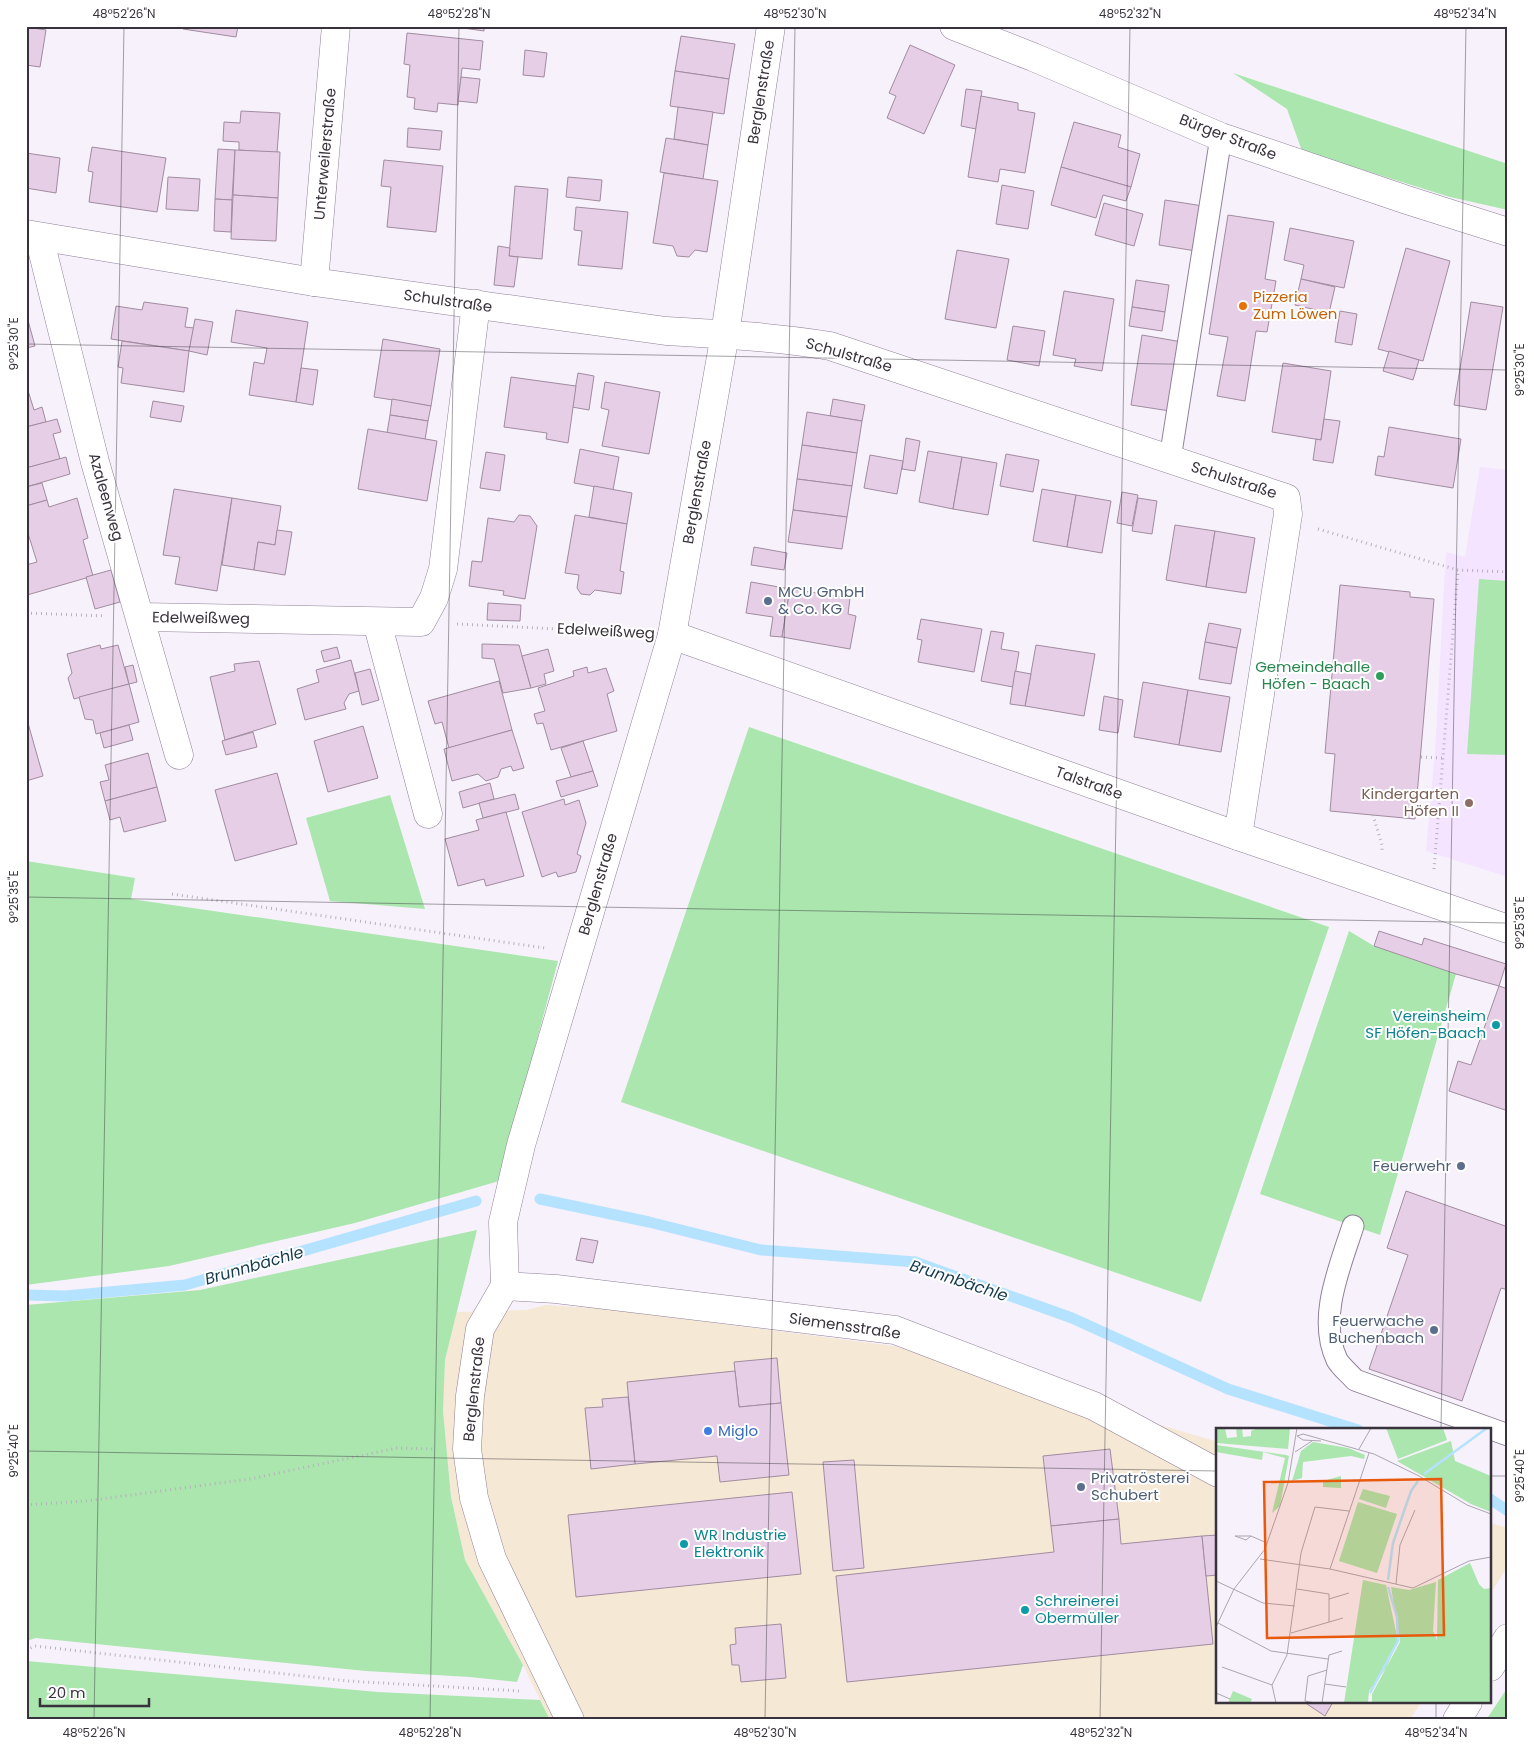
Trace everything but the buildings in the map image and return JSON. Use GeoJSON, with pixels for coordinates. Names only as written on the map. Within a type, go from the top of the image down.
{"type":"FeatureCollection","features":[{"type":"Feature","properties":{"kind":"street","name":"Unterweilerstraße"},"geometry":{"type":"LineString","coordinates":[[314,282],[336,26]]}},
{"type":"Feature","properties":{"kind":"street","name":"Berglenstraße"},"geometry":{"type":"LineString","coordinates":[[570,1720],[492,1559],[474,1498],[467,1449],[470,1396],[480,1329],[504,1286],[503,1222],[521,1146],[672,635],[725,334],[771,26]]}},
{"type":"Feature","properties":{"kind":"street","name":"Bürger Straße"},"geometry":{"type":"LineString","coordinates":[[954,26],[1033,57],[1221,137],[1508,232]]}},
{"type":"Feature","properties":{"kind":"street","name":"Schulstraße"},"geometry":{"type":"LineString","coordinates":[[33,235],[314,282],[666,331],[794,340],[830,346],[1286,498],[1288,514],[1238,836]]}},
{"type":"Feature","properties":{"kind":"street","name":"Azaleenweg"},"geometry":{"type":"LineString","coordinates":[[33,235],[95,462],[141,617],[179,755]]}},
{"type":"Feature","properties":{"kind":"street"},"geometry":{"type":"LineString","coordinates":[[421,622],[434,598],[443,569],[476,304]]}},
{"type":"Feature","properties":{"kind":"street","name":"Edelweißweg"},"geometry":{"type":"LineString","coordinates":[[141,617],[421,622]]}},
{"type":"Feature","properties":{"kind":"street"},"geometry":{"type":"LineString","coordinates":[[377,622],[428,814]]}},
{"type":"Feature","properties":{"kind":"street","name":"Talstraße"},"geometry":{"type":"LineString","coordinates":[[672,635],[1238,836],[1508,929]]}},
{"type":"Feature","properties":{"kind":"street","name":"Siemensstraße"},"geometry":{"type":"LineString","coordinates":[[504,1286],[556,1290],[895,1330],[1094,1406],[1216,1472]]}},
{"type":"Feature","properties":{"kind":"street"},"geometry":{"type":"LineString","coordinates":[[1492,1663],[1508,1638]]}},
{"type":"Feature","properties":{"kind":"street"},"geometry":{"type":"LineString","coordinates":[[1458,1720],[1467,1704]]}},
{"type":"Feature","properties":{"kind":"lane"},"geometry":{"type":"LineString","coordinates":[[1170,459],[1221,137]]}},
{"type":"Feature","properties":{"kind":"lane"},"geometry":{"type":"LineString","coordinates":[[1353,1226],[1335,1283],[1329,1322],[1331,1341],[1338,1362],[1356,1380],[1489,1428]]}},
{"type":"Feature","properties":{"kind":"lane"},"geometry":{"type":"LineString","coordinates":[[1492,1429],[1508,1435]]}},
{"type":"Feature","properties":{"kind":"path"},"geometry":{"type":"LineString","coordinates":[[1288,514],[1315,528],[1458,570],[1508,572]]}},
{"type":"Feature","properties":{"kind":"path"},"geometry":{"type":"LineString","coordinates":[[1431,902],[1458,570]]}},
{"type":"Feature","properties":{"kind":"path","name":"Edelweißweg"},"geometry":{"type":"LineString","coordinates":[[26,613],[141,617]]}},
{"type":"Feature","properties":{"kind":"path","name":"Edelweißweg"},"geometry":{"type":"LineString","coordinates":[[421,622],[672,635]]}},
{"type":"Feature","properties":{"kind":"path"},"geometry":{"type":"LineString","coordinates":[[1421,756],[1443,758]]}},
{"type":"Feature","properties":{"kind":"path"},"geometry":{"type":"LineString","coordinates":[[1373,815],[1382,845]]}},
{"type":"Feature","properties":{"kind":"path"},"geometry":{"type":"LineString","coordinates":[[172,894],[578,953]]}},
{"type":"Feature","properties":{"kind":"path"},"geometry":{"type":"LineString","coordinates":[[26,1505],[86,1501],[250,1479],[397,1448],[467,1449]]}},
{"type":"Feature","properties":{"kind":"path"},"geometry":{"type":"LineString","coordinates":[[26,1650],[35,1646],[117,1657],[348,1680],[556,1693]]}},
{"type":"Feature","properties":{"kind":"shaded area"},"geometry":{"type":"Polygon","coordinates":[[[1480,467],[1508,470],[1508,877],[1426,851],[1435,752],[1446,552],[1465,557],[1480,467]]]}},
{"type":"Feature","properties":{"kind":"shaded area"},"geometry":{"type":"Polygon","coordinates":[[[546,1305],[606,1309],[894,1346],[1216,1441],[1216,1704],[1420,1704],[1410,1720],[550,1720],[523,1665],[465,1560],[451,1497],[443,1411],[445,1360],[457,1312],[526,1310],[546,1305]]]}},
{"type":"Feature","properties":{"kind":"shaded area"},"geometry":{"type":"Polygon","coordinates":[[[1492,1524],[1508,1528],[1508,1566],[1492,1591],[1492,1524]]]}},
{"type":"Feature","properties":{"kind":"green space"},"geometry":{"type":"Polygon","coordinates":[[[1233,73],[1508,164],[1508,210],[1450,197],[1302,151],[1287,109],[1233,73]]]}},
{"type":"Feature","properties":{"kind":"green space"},"geometry":{"type":"Polygon","coordinates":[[[1479,579],[1508,581],[1508,755],[1467,754],[1479,579]]]}},
{"type":"Feature","properties":{"kind":"green space"},"geometry":{"type":"Polygon","coordinates":[[[749,727],[1329,927],[1201,1302],[621,1102],[749,727]]]}},
{"type":"Feature","properties":{"kind":"green space"},"geometry":{"type":"Polygon","coordinates":[[[390,795],[425,909],[330,901],[306,818],[390,795]]]}},
{"type":"Feature","properties":{"kind":"green space"},"geometry":{"type":"Polygon","coordinates":[[[26,861],[135,878],[131,899],[558,961],[499,1181],[355,1223],[169,1266],[26,1285],[26,861]]]}},
{"type":"Feature","properties":{"kind":"green space"},"geometry":{"type":"Polygon","coordinates":[[[1349,931],[1374,946],[1456,974],[1380,1235],[1260,1194],[1349,931]]]}},
{"type":"Feature","properties":{"kind":"green space"},"geometry":{"type":"Polygon","coordinates":[[[477,1230],[445,1360],[443,1411],[451,1497],[465,1560],[523,1665],[517,1682],[470,1677],[366,1671],[36,1638],[26,1641],[26,1305],[200,1290],[477,1230]]]}},
{"type":"Feature","properties":{"kind":"green space"},"geometry":{"type":"Polygon","coordinates":[[[26,1661],[378,1692],[540,1700],[550,1720],[26,1720],[26,1661]]]}},
{"type":"Feature","properties":{"kind":"green space"},"geometry":{"type":"Polygon","coordinates":[[[1508,1687],[1508,1720],[1486,1720],[1508,1687]]]}},
{"type":"Feature","properties":{"kind":"waterway","name":"Brunnbächle"},"geometry":{"type":"LineString","coordinates":[[540,1199],[649,1222],[761,1250],[915,1262],[1072,1318],[1228,1389],[1352,1428]]}},
{"type":"Feature","properties":{"kind":"waterway","name":"Brunnbächle"},"geometry":{"type":"LineString","coordinates":[[26,1295],[65,1296],[185,1285],[476,1201]]}},
{"type":"Feature","properties":{"kind":"waterway","name":"Brunnbächle"},"geometry":{"type":"LineString","coordinates":[[1492,1500],[1508,1511]]}},
{"type":"Feature","properties":{"kind":"place","name":"Pizzeria Zum Löwen"},"geometry":{"type":"Point","coordinates":[1243,306]}},
{"type":"Feature","properties":{"kind":"place","name":"MCU GmbH & Co. KG"},"geometry":{"type":"Point","coordinates":[768,601]}},
{"type":"Feature","properties":{"kind":"place","name":"Gemeindehalle Höfen - Baach"},"geometry":{"type":"Point","coordinates":[1380,676]}},
{"type":"Feature","properties":{"kind":"place","name":"Kindergarten Höfen II"},"geometry":{"type":"Point","coordinates":[1469,803]}},
{"type":"Feature","properties":{"kind":"place","name":"Vereinsheim SF Höfen-Baach"},"geometry":{"type":"Point","coordinates":[1496,1025]}},
{"type":"Feature","properties":{"kind":"place","name":"Feuerwehr"},"geometry":{"type":"Point","coordinates":[1461,1166]}},
{"type":"Feature","properties":{"kind":"place","name":"Feuerwache Buchenbach"},"geometry":{"type":"Point","coordinates":[1434,1330]}},
{"type":"Feature","properties":{"kind":"place","name":"Miglo"},"geometry":{"type":"Point","coordinates":[708,1431]}},
{"type":"Feature","properties":{"kind":"place","name":"Privatrösterei Schubert"},"geometry":{"type":"Point","coordinates":[1081,1487]}},
{"type":"Feature","properties":{"kind":"place","name":"WR Industrie Elektronik"},"geometry":{"type":"Point","coordinates":[684,1544]}},
{"type":"Feature","properties":{"kind":"place","name":"Schreinerei Obermüller"},"geometry":{"type":"Point","coordinates":[1025,1610]}}]}
